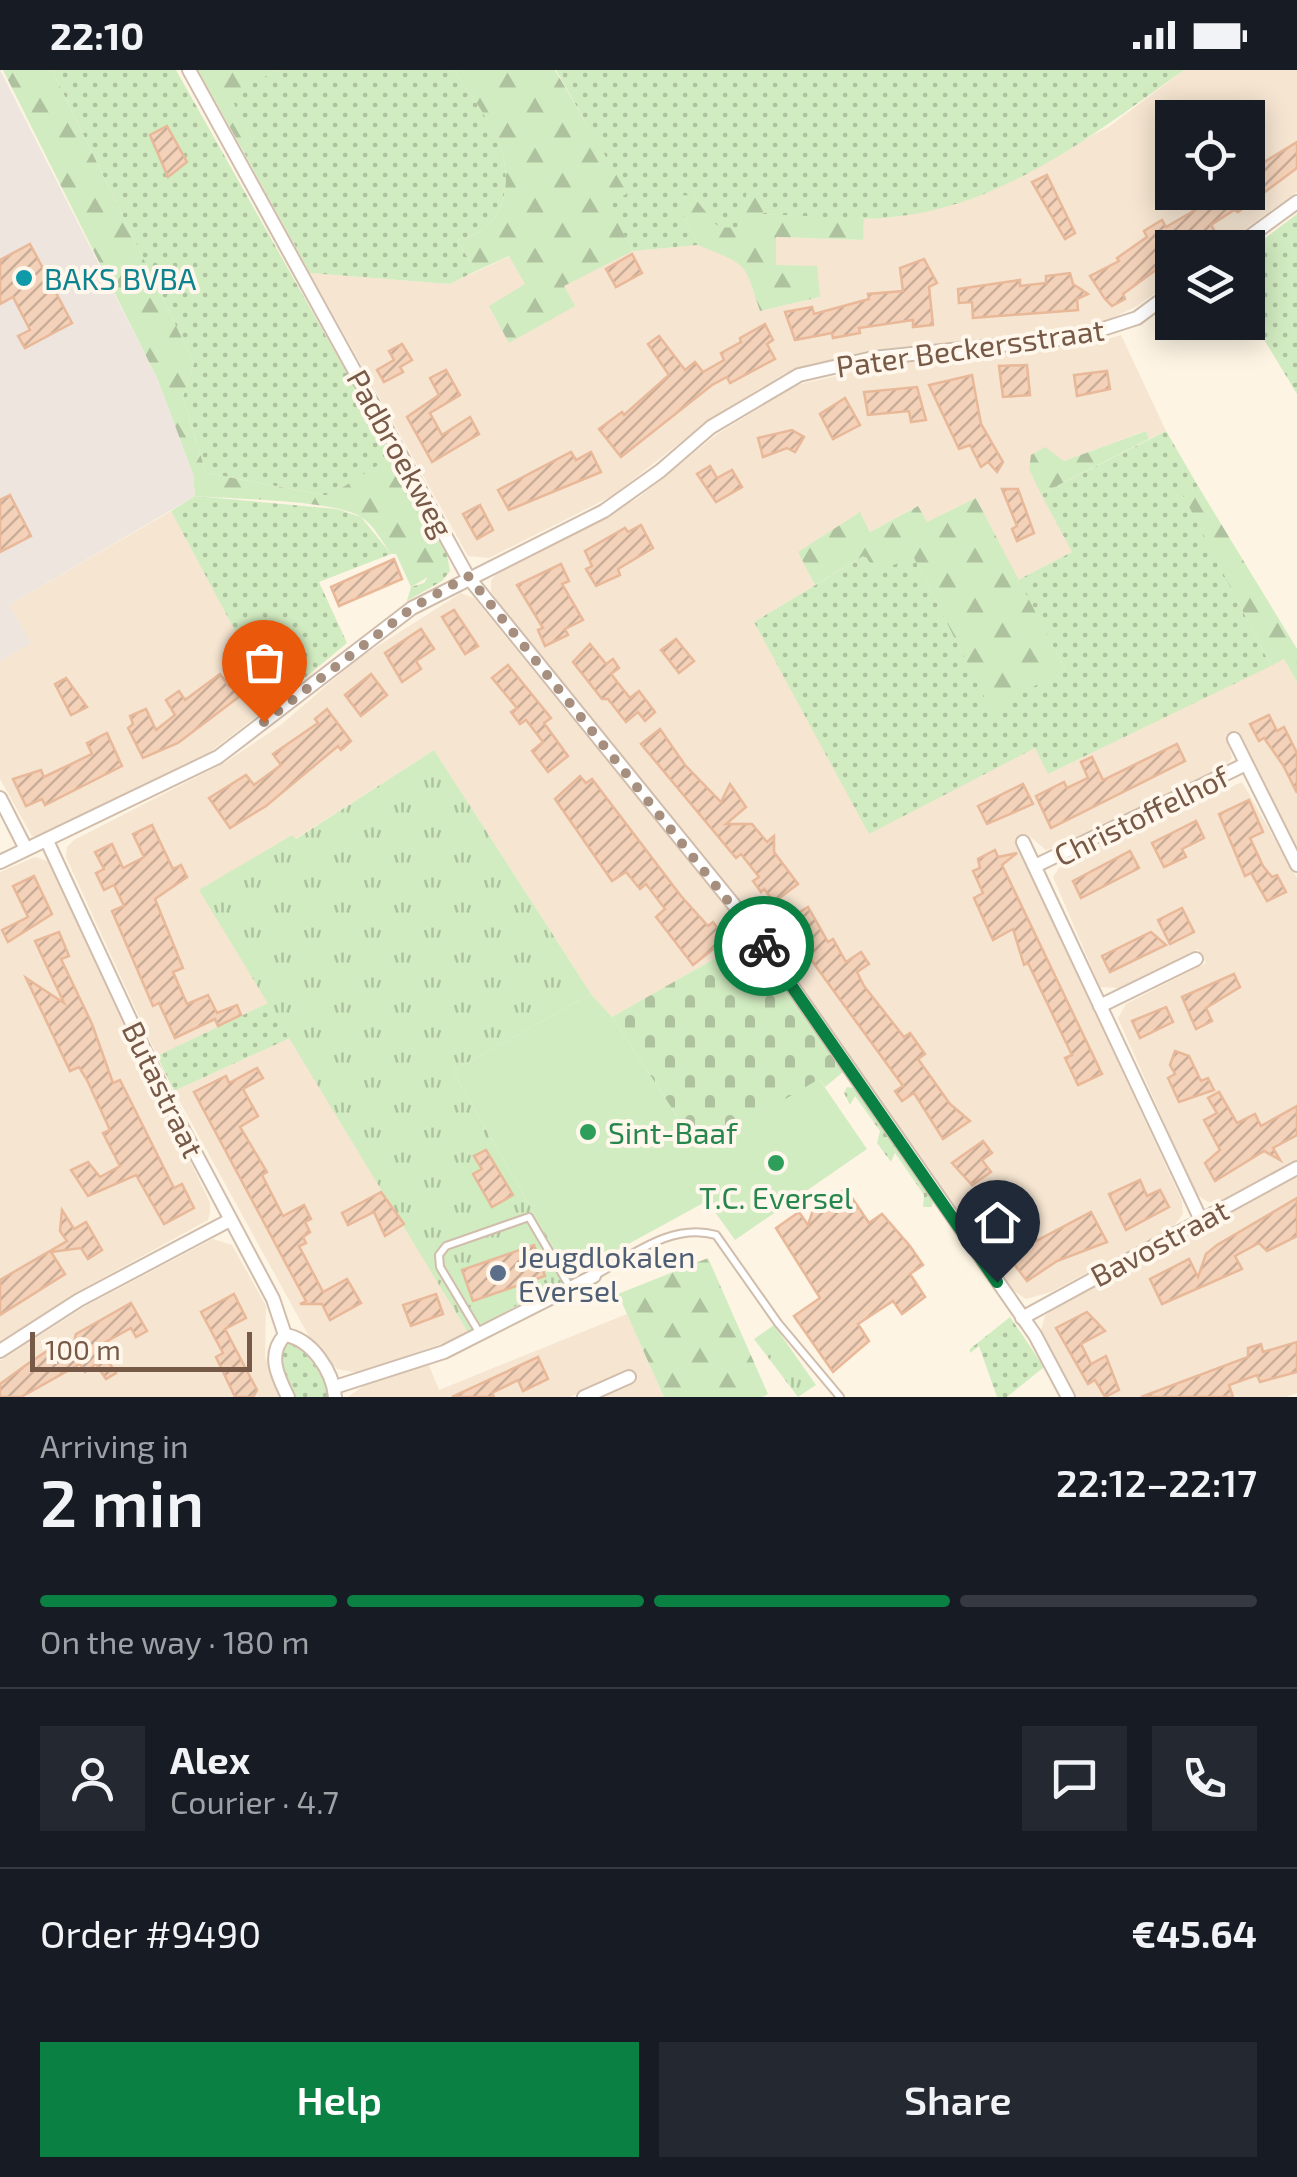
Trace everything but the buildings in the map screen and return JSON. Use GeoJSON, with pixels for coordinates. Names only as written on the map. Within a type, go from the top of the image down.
{"type":"FeatureCollection","features":[{"type":"Feature","properties":{"kind":"street","name":"Padbroekweg"},"geometry":{"type":"LineString","coordinates":[[189,70],[468,576],[747,921],[1022,1318],[1068,1397]]}},
{"type":"Feature","properties":{"kind":"street"},"geometry":{"type":"LineString","coordinates":[[1259,230],[1297,202]]}},
{"type":"Feature","properties":{"kind":"street","name":"Pater Beckersstraat"},"geometry":{"type":"LineString","coordinates":[[0,862],[218,757],[380,631],[468,576],[604,510],[660,471],[711,427],[799,376],[873,358],[1094,333],[1137,318],[1155,305]]}},
{"type":"Feature","properties":{"kind":"street","name":"Christoffelhof"},"geometry":{"type":"LineString","coordinates":[[1234,740],[1297,865]]}},
{"type":"Feature","properties":{"kind":"street","name":"Christoffelhof"},"geometry":{"type":"LineString","coordinates":[[1035,866],[1246,764]]}},
{"type":"Feature","properties":{"kind":"street"},"geometry":{"type":"LineString","coordinates":[[0,798],[26,849]]}},
{"type":"Feature","properties":{"kind":"street","name":"Butastraat"},"geometry":{"type":"LineString","coordinates":[[47,841],[171,1107],[273,1300],[285,1335],[310,1347],[335,1392],[444,1352],[594,1276]]}},
{"type":"Feature","properties":{"kind":"street","name":"Christoffelhof"},"geometry":{"type":"LineString","coordinates":[[1023,842],[1201,1220]]}},
{"type":"Feature","properties":{"kind":"street"},"geometry":{"type":"LineString","coordinates":[[1100,1006],[1196,959]]}},
{"type":"Feature","properties":{"kind":"street","name":"Bavostraat"},"geometry":{"type":"LineString","coordinates":[[1022,1318],[1297,1168]]}},
{"type":"Feature","properties":{"kind":"street"},"geometry":{"type":"LineString","coordinates":[[0,1351],[79,1300],[230,1220]]}},
{"type":"Feature","properties":{"kind":"street","name":"Butastraat"},"geometry":{"type":"LineString","coordinates":[[285,1335],[276,1345],[274,1358],[288,1397]]}},
{"type":"Feature","properties":{"kind":"street"},"geometry":{"type":"LineString","coordinates":[[584,1397],[629,1378]]}},
{"type":"Feature","properties":{"kind":"lane"},"geometry":{"type":"LineString","coordinates":[[479,1332],[440,1267],[439,1255],[446,1246],[529,1216],[571,1288]]}},
{"type":"Feature","properties":{"kind":"lane"},"geometry":{"type":"LineString","coordinates":[[594,1276],[674,1234],[695,1230],[716,1235],[778,1322],[840,1397]]}},
{"type":"Feature","properties":{"kind":"shaded area"},"geometry":{"type":"Polygon","coordinates":[[[0,70],[158,380],[193,474],[195,496],[9,605],[31,643],[0,661],[0,70]]]}},
{"type":"Feature","properties":{"kind":"shaded area"},"geometry":{"type":"Polygon","coordinates":[[[1184,70],[1297,70],[1297,192],[1244,230],[1155,230],[1155,293],[1137,306],[1095,326],[866,351],[785,373],[713,417],[612,496],[489,558],[468,556],[310,273],[450,284],[510,256],[526,285],[574,306],[563,286],[633,251],[698,245],[733,257],[745,266],[760,311],[820,297],[776,265],[776,237],[862,240],[864,219],[896,217],[976,197],[1110,126],[1184,70]]]}},
{"type":"Feature","properties":{"kind":"shaded area"},"geometry":{"type":"Polygon","coordinates":[[[1121,335],[1166,431],[1149,439],[1145,431],[1064,461],[1029,469],[1072,552],[1018,580],[976,498],[926,523],[917,506],[870,532],[860,512],[799,552],[815,585],[754,622],[870,833],[1035,747],[1048,774],[1284,659],[1297,682],[1297,847],[1237,731],[1227,738],[1232,758],[1226,765],[1062,845],[1046,850],[1028,835],[1015,841],[1182,1201],[1183,1214],[1174,1226],[1051,1292],[1026,1299],[1011,1289],[771,941],[506,613],[491,591],[491,581],[499,570],[638,498],[716,435],[797,385],[887,364],[1101,341],[1121,335]]]}},
{"type":"Feature","properties":{"kind":"shaded area"},"geometry":{"type":"Polygon","coordinates":[[[171,511],[247,652],[267,643],[294,687],[210,752],[32,836],[0,779],[0,661],[31,643],[9,605],[171,511]]]}},
{"type":"Feature","properties":{"kind":"shaded area"},"geometry":{"type":"Polygon","coordinates":[[[461,593],[474,598],[751,938],[612,1017],[591,994],[434,750],[295,839],[292,835],[200,890],[268,1003],[157,1056],[66,857],[67,847],[226,762],[282,724],[356,660],[461,593]]]}},
{"type":"Feature","properties":{"kind":"shaded area"},"geometry":{"type":"Polygon","coordinates":[[[1242,782],[1297,878],[1297,1160],[1218,1202],[1208,1202],[1196,1194],[1118,1018],[1126,1004],[1206,963],[1198,949],[1121,988],[1100,987],[1053,877],[1064,861],[1242,782]]]}},
{"type":"Feature","properties":{"kind":"shaded area"},"geometry":{"type":"Polygon","coordinates":[[[35,857],[48,861],[210,1203],[210,1213],[208,1220],[73,1294],[0,1343],[0,872],[35,857]]]}},
{"type":"Feature","properties":{"kind":"shaded area"},"geometry":{"type":"Polygon","coordinates":[[[290,1038],[469,1334],[358,1373],[337,1369],[311,1340],[174,1091],[290,1038]]]}},
{"type":"Feature","properties":{"kind":"shaded area"},"geometry":{"type":"Polygon","coordinates":[[[1297,1176],[1297,1393],[1286,1397],[1077,1397],[1041,1330],[1045,1316],[1056,1305],[1297,1176]]]}},
{"type":"Feature","properties":{"kind":"shaded area"},"geometry":{"type":"Polygon","coordinates":[[[213,1239],[232,1245],[266,1306],[265,1357],[281,1397],[0,1397],[0,1361],[86,1306],[213,1239]]]}},
{"type":"Feature","properties":{"kind":"shaded area"},"geometry":{"type":"Polygon","coordinates":[[[627,1314],[664,1397],[600,1397],[635,1381],[630,1370],[570,1397],[348,1397],[363,1386],[428,1363],[439,1390],[627,1314]]]}},
{"type":"Feature","properties":{"kind":"green space"},"geometry":{"type":"Polygon","coordinates":[[[3,70],[52,70],[194,363],[183,397],[206,473],[329,496],[386,460],[425,527],[431,524],[442,555],[440,570],[411,587],[396,554],[391,554],[366,520],[348,511],[195,496],[193,474],[158,380],[3,70]]]}},
{"type":"Feature","properties":{"kind":"green space"},"geometry":{"type":"Polygon","coordinates":[[[52,70],[176,70],[446,549],[450,571],[442,581],[407,601],[411,587],[424,583],[442,555],[430,525],[425,528],[329,496],[206,473],[183,397],[194,363],[52,70]]]}},
{"type":"Feature","properties":{"kind":"green space"},"geometry":{"type":"Polygon","coordinates":[[[198,70],[279,70],[229,93],[252,142],[242,149],[198,70]]]}},
{"type":"Feature","properties":{"kind":"green space"},"geometry":{"type":"Polygon","coordinates":[[[279,70],[455,70],[486,117],[505,166],[506,184],[495,217],[479,232],[457,240],[476,271],[450,284],[310,273],[242,149],[252,142],[228,93],[279,70]]]}},
{"type":"Feature","properties":{"kind":"green space"},"geometry":{"type":"Polygon","coordinates":[[[455,70],[555,70],[627,193],[608,205],[633,251],[564,286],[575,306],[509,343],[489,306],[525,284],[509,256],[476,271],[457,240],[490,223],[499,211],[506,184],[501,149],[494,133],[455,70]]]}},
{"type":"Feature","properties":{"kind":"green space"},"geometry":{"type":"Polygon","coordinates":[[[556,70],[1184,70],[1048,163],[973,198],[893,217],[845,219],[763,214],[748,191],[739,228],[718,228],[693,196],[679,206],[698,245],[633,251],[607,204],[626,194],[556,70]]]}},
{"type":"Feature","properties":{"kind":"green space"},"geometry":{"type":"Polygon","coordinates":[[[747,191],[762,191],[763,214],[864,219],[863,240],[776,237],[776,265],[817,266],[820,297],[760,311],[741,266],[698,245],[678,205],[680,195],[693,196],[718,227],[739,228],[747,191]]]}},
{"type":"Feature","properties":{"kind":"green space"},"geometry":{"type":"Polygon","coordinates":[[[1297,214],[1297,394],[1264,340],[1265,238],[1297,214]]]}},
{"type":"Feature","properties":{"kind":"green space"},"geometry":{"type":"Polygon","coordinates":[[[1146,431],[1149,439],[1041,494],[1029,469],[1031,455],[1045,447],[1064,461],[1146,431]]]}},
{"type":"Feature","properties":{"kind":"green space"},"geometry":{"type":"Polygon","coordinates":[[[1166,431],[1198,486],[1183,494],[1271,666],[1048,774],[1035,748],[869,834],[754,622],[865,555],[913,556],[991,709],[1065,669],[1018,580],[1072,552],[1041,494],[1166,431]]]}},
{"type":"Feature","properties":{"kind":"green space"},"geometry":{"type":"Polygon","coordinates":[[[1198,486],[1297,649],[1297,682],[1284,659],[1271,666],[1182,493],[1198,486]]]}},
{"type":"Feature","properties":{"kind":"green space"},"geometry":{"type":"Polygon","coordinates":[[[195,496],[337,509],[361,517],[391,554],[319,582],[347,643],[294,687],[268,643],[247,653],[171,511],[195,496]]]}},
{"type":"Feature","properties":{"kind":"green space"},"geometry":{"type":"Polygon","coordinates":[[[976,498],[1065,669],[991,710],[913,556],[876,573],[865,555],[815,585],[798,552],[860,512],[870,532],[918,506],[927,522],[976,498]]]}},
{"type":"Feature","properties":{"kind":"green space"},"geometry":{"type":"Polygon","coordinates":[[[434,750],[591,994],[453,1071],[574,1283],[516,1306],[469,1334],[199,890],[292,835],[296,839],[434,750]]]}},
{"type":"Feature","properties":{"kind":"green space"},"geometry":{"type":"Polygon","coordinates":[[[751,938],[843,1072],[825,1087],[820,1080],[699,1150],[612,1017],[751,938]]]}},
{"type":"Feature","properties":{"kind":"green space","name":"Sint-Baaf"},"geometry":{"type":"Polygon","coordinates":[[[591,994],[612,1017],[699,1150],[819,1079],[867,1149],[735,1240],[707,1201],[570,1276],[453,1071],[591,994]]]}},
{"type":"Feature","properties":{"kind":"green space"},"geometry":{"type":"Polygon","coordinates":[[[268,1003],[290,1038],[174,1091],[157,1056],[268,1003]]]}},
{"type":"Feature","properties":{"kind":"green space"},"geometry":{"type":"Polygon","coordinates":[[[847,1087],[855,1088],[933,1199],[932,1207],[923,1207],[924,1195],[895,1153],[891,1162],[877,1143],[880,1131],[855,1096],[850,1105],[844,1093],[847,1087]]]}},
{"type":"Feature","properties":{"kind":"green space"},"geometry":{"type":"Polygon","coordinates":[[[708,1258],[768,1394],[762,1397],[664,1397],[618,1294],[708,1258]]]}},
{"type":"Feature","properties":{"kind":"green space"},"geometry":{"type":"Polygon","coordinates":[[[1010,1317],[1044,1367],[1007,1397],[997,1397],[979,1346],[970,1353],[970,1349],[1010,1317]]]}},
{"type":"Feature","properties":{"kind":"green space"},"geometry":{"type":"Polygon","coordinates":[[[774,1325],[816,1385],[798,1397],[754,1339],[774,1325]]]}},
{"type":"Feature","properties":{"kind":"green space"},"geometry":{"type":"Polygon","coordinates":[[[284,1344],[298,1344],[319,1371],[331,1397],[296,1397],[279,1361],[284,1344]]]}},
{"type":"Feature","properties":{"kind":"way so far"},"geometry":{"type":"LineString","coordinates":[[264,722],[412,608],[468,576],[764,946]]}},
{"type":"Feature","properties":{"kind":"place","name":"BAKS BVBA"},"geometry":{"type":"Point","coordinates":[24,278]}},
{"type":"Feature","properties":{"kind":"place","name":"Sint-Baaf"},"geometry":{"type":"Point","coordinates":[588,1132]}},
{"type":"Feature","properties":{"kind":"place","name":"T.C. Eversel"},"geometry":{"type":"Point","coordinates":[776,1163]}},
{"type":"Feature","properties":{"kind":"place","name":"Jeugdlokalen Eversel"},"geometry":{"type":"Point","coordinates":[498,1273]}},
{"type":"Feature","properties":{"kind":"route"},"geometry":{"type":"LineString","coordinates":[[764,946],[997,1282]]}}]}
